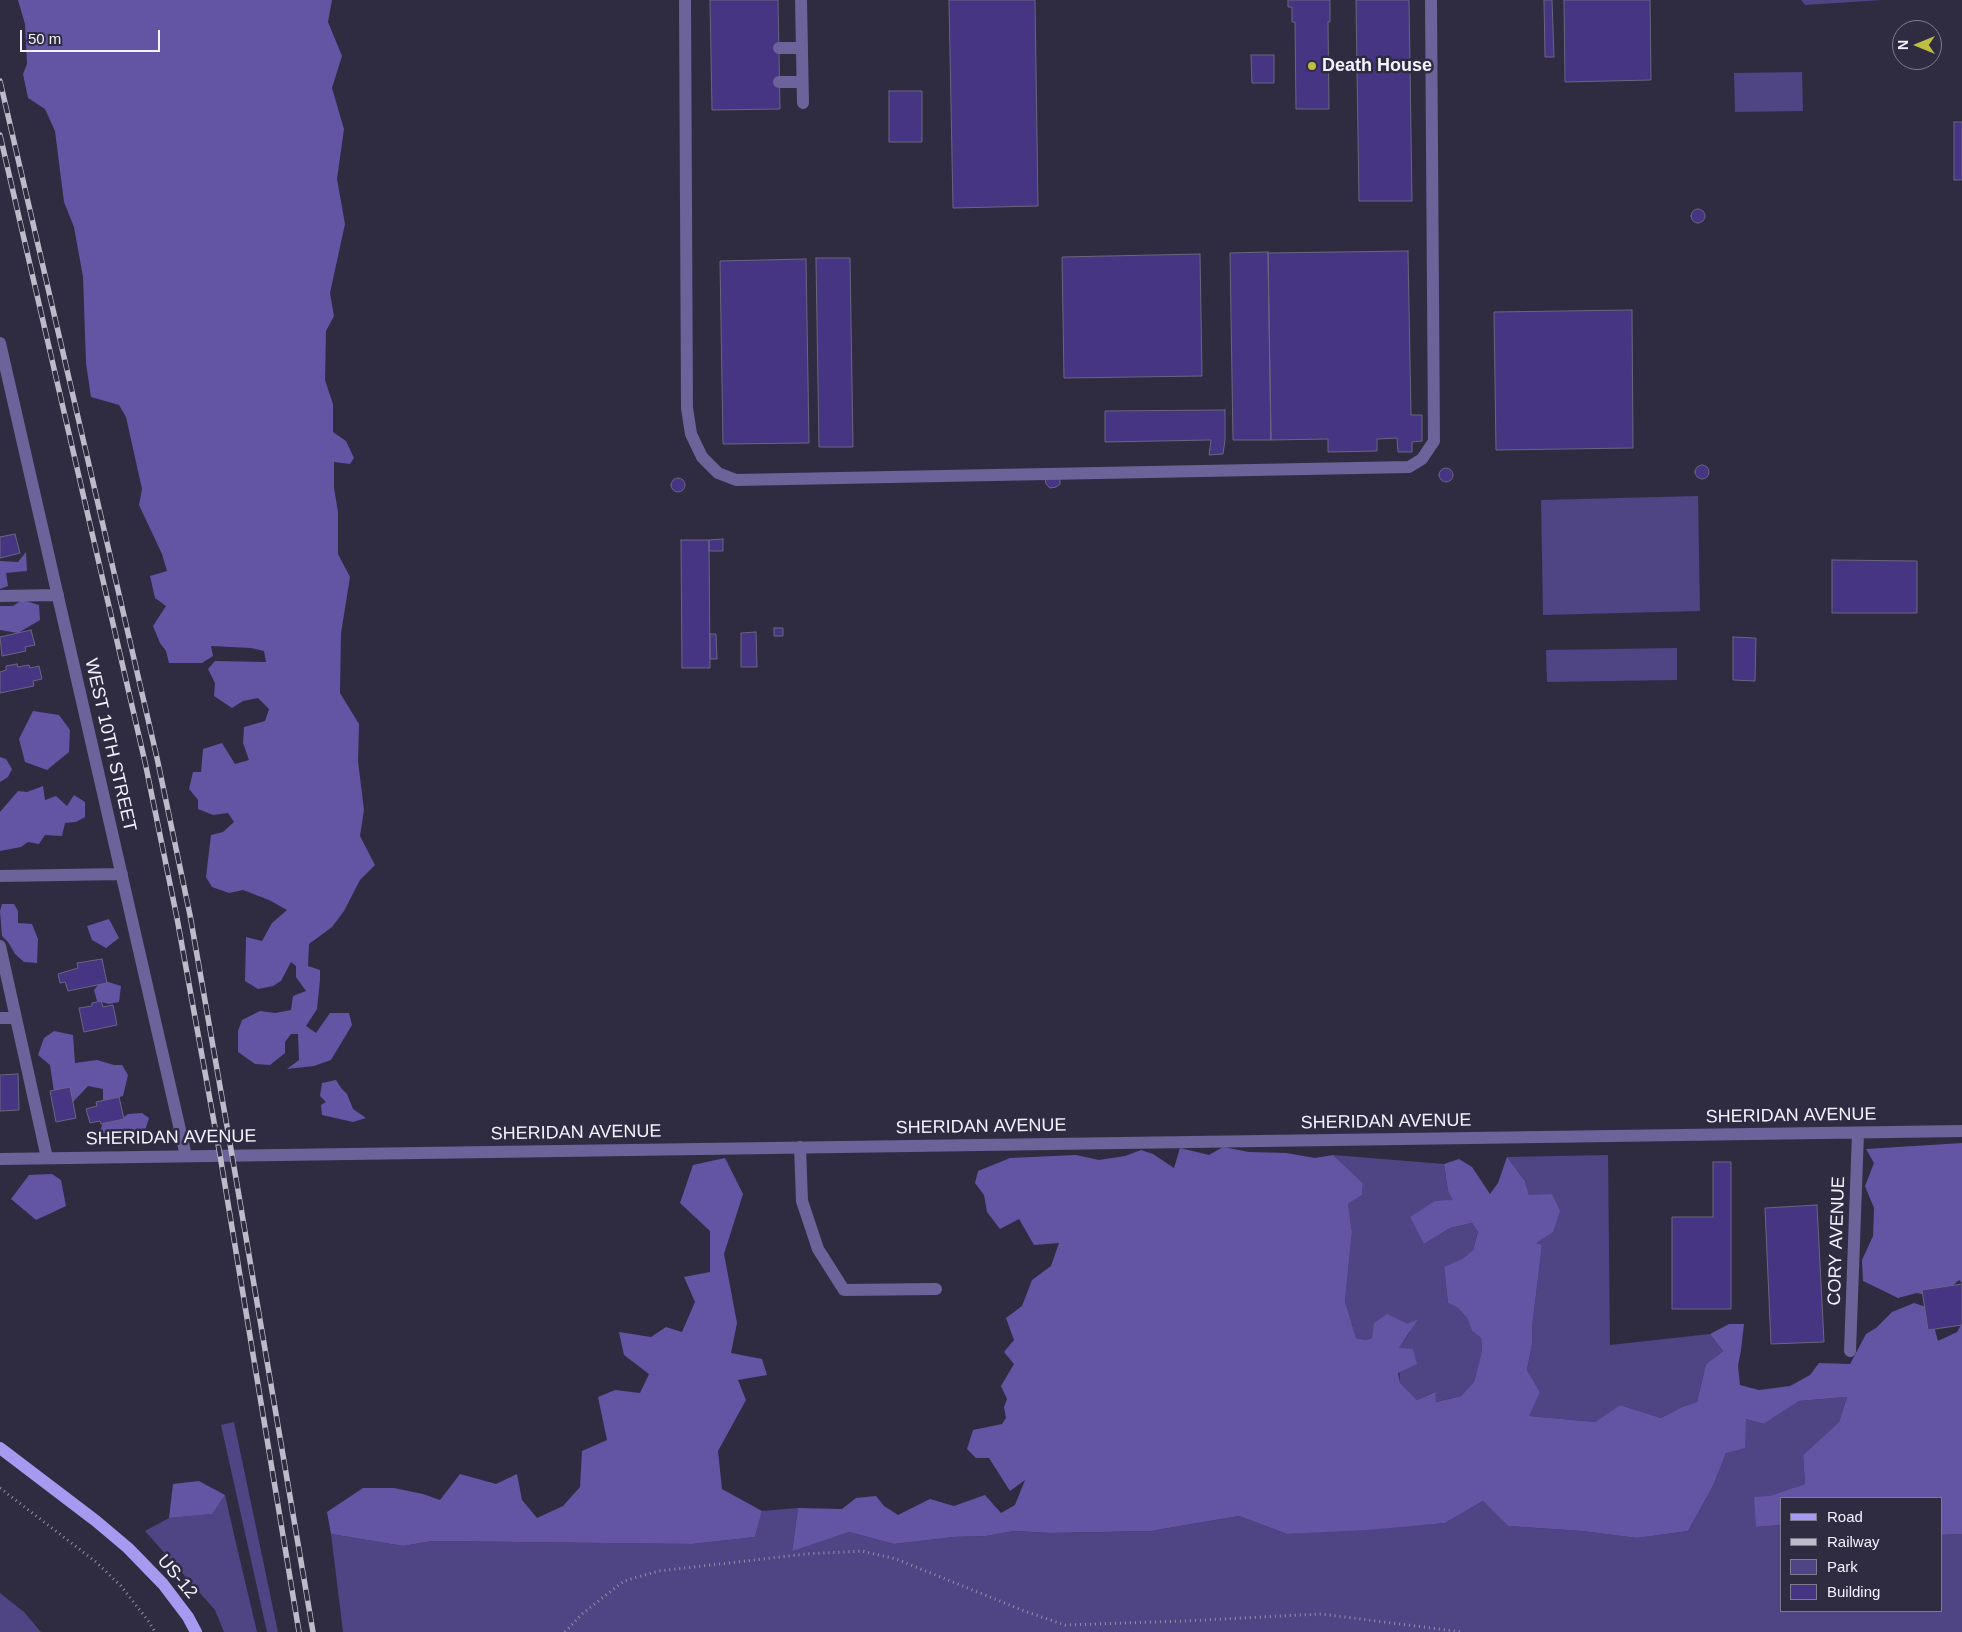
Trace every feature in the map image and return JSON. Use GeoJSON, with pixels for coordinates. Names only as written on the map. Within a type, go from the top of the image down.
{"type":"FeatureCollection","features":[{"type":"Feature","properties":{"kind":"main road","name":"US-12"},"geometry":{"type":"LineString","coordinates":[[0,1448],[96,1521],[128,1548],[163,1584],[188,1617],[196,1632]]}},
{"type":"Feature","properties":{"kind":"street"},"geometry":{"type":"LineString","coordinates":[[685,0],[687,408],[691,434],[702,457],[718,473],[736,480],[1409,467],[1422,459],[1434,441],[1431,0]]}},
{"type":"Feature","properties":{"kind":"street"},"geometry":{"type":"LineString","coordinates":[[801,0],[803,103]]}},
{"type":"Feature","properties":{"kind":"street"},"geometry":{"type":"LineString","coordinates":[[779,48],[802,48]]}},
{"type":"Feature","properties":{"kind":"street"},"geometry":{"type":"LineString","coordinates":[[779,82],[802,82]]}},
{"type":"Feature","properties":{"kind":"street","name":"WEST 10TH STREET"},"geometry":{"type":"LineString","coordinates":[[0,343],[186,1156]]}},
{"type":"Feature","properties":{"kind":"street"},"geometry":{"type":"LineString","coordinates":[[0,596],[58,595]]}},
{"type":"Feature","properties":{"kind":"street"},"geometry":{"type":"LineString","coordinates":[[0,876],[122,874]]}},
{"type":"Feature","properties":{"kind":"street"},"geometry":{"type":"LineString","coordinates":[[0,946],[47,1158]]}},
{"type":"Feature","properties":{"kind":"street"},"geometry":{"type":"LineString","coordinates":[[0,1018],[16,1018]]}},
{"type":"Feature","properties":{"kind":"street","name":"SHERIDAN AVENUE"},"geometry":{"type":"LineString","coordinates":[[0,1159],[1962,1131]]}},
{"type":"Feature","properties":{"kind":"street","name":"CORY AVENUE"},"geometry":{"type":"LineString","coordinates":[[1850,1351],[1858,1133]]}},
{"type":"Feature","properties":{"kind":"street"},"geometry":{"type":"LineString","coordinates":[[800,1147],[802,1202],[818,1249],[844,1290],[936,1289]]}},
{"type":"Feature","properties":{"kind":"path"},"geometry":{"type":"LineString","coordinates":[[0,1488],[96,1562],[121,1586],[155,1632]]}},
{"type":"Feature","properties":{"kind":"path"},"geometry":{"type":"LineString","coordinates":[[565,1632],[582,1614],[624,1581],[659,1571],[806,1554],[862,1551],[896,1559],[1027,1612],[1065,1625],[1321,1614],[1463,1632]]}},
{"type":"Feature","properties":{"kind":"green space"},"geometry":{"type":"Polygon","coordinates":[[[1801,0],[1882,0],[1805,5],[1801,0]]]}},
{"type":"Feature","properties":{"kind":"green space"},"geometry":{"type":"Polygon","coordinates":[[[1802,72],[1803,111],[1735,112],[1734,73],[1802,72]]]}},
{"type":"Feature","properties":{"kind":"green space"},"geometry":{"type":"Polygon","coordinates":[[[1698,496],[1700,611],[1543,615],[1541,500],[1698,496]]]}},
{"type":"Feature","properties":{"kind":"green space"},"geometry":{"type":"Polygon","coordinates":[[[1677,648],[1677,680],[1547,682],[1546,650],[1677,648]]]}},
{"type":"Feature","properties":{"kind":"green space"},"geometry":{"type":"Polygon","coordinates":[[[1333,1155],[1444,1164],[1448,1191],[1454,1200],[1424,1244],[1450,1228],[1472,1223],[1478,1232],[1473,1250],[1462,1259],[1444,1268],[1448,1303],[1458,1308],[1467,1318],[1472,1331],[1481,1338],[1482,1350],[1474,1382],[1461,1396],[1435,1402],[1434,1392],[1417,1400],[1400,1383],[1398,1349],[1410,1332],[1408,1324],[1365,1340],[1356,1338],[1345,1301],[1352,1232],[1348,1204],[1362,1195],[1363,1183],[1333,1155]]]}},
{"type":"Feature","properties":{"kind":"green space"},"geometry":{"type":"Polygon","coordinates":[[[1608,1155],[1610,1345],[1710,1334],[1723,1351],[1706,1364],[1697,1402],[1682,1407],[1661,1418],[1620,1405],[1595,1422],[1528,1416],[1540,1392],[1527,1370],[1532,1344],[1532,1328],[1542,1245],[1536,1243],[1525,1181],[1507,1157],[1608,1155]]]}},
{"type":"Feature","properties":{"kind":"green space"},"geometry":{"type":"Polygon","coordinates":[[[1847,1397],[1839,1422],[1803,1455],[1805,1484],[1769,1496],[1756,1527],[1780,1525],[1780,1612],[1942,1612],[1942,1535],[1962,1534],[1962,1632],[343,1632],[331,1534],[403,1546],[432,1541],[692,1544],[755,1537],[762,1511],[798,1508],[792,1550],[849,1532],[894,1544],[954,1537],[986,1536],[1014,1531],[1050,1533],[1151,1531],[1239,1516],[1287,1534],[1445,1523],[1483,1501],[1508,1526],[1582,1531],[1637,1538],[1688,1531],[1713,1486],[1726,1453],[1746,1419],[1764,1424],[1799,1401],[1847,1397]]]}},
{"type":"Feature","properties":{"kind":"green space"},"geometry":{"type":"Polygon","coordinates":[[[234,1422],[278,1632],[267,1632],[221,1425],[234,1422]]]}},
{"type":"Feature","properties":{"kind":"green space"},"geometry":{"type":"Polygon","coordinates":[[[225,1495],[257,1632],[224,1632],[215,1610],[145,1531],[169,1518],[211,1514],[225,1495]]]}},
{"type":"Feature","properties":{"kind":"green space"},"geometry":{"type":"Polygon","coordinates":[[[0,1593],[24,1612],[41,1632],[0,1632],[0,1593]]]}},
{"type":"Feature","properties":{"kind":"shaded area"},"geometry":{"type":"Polygon","coordinates":[[[18,0],[332,0],[328,22],[342,56],[332,88],[344,129],[337,179],[345,224],[330,293],[334,316],[326,331],[325,380],[333,404],[333,432],[346,441],[354,458],[350,464],[334,462],[334,488],[338,512],[338,554],[350,577],[341,633],[340,693],[359,724],[358,761],[364,810],[360,836],[375,865],[360,880],[344,911],[332,927],[309,944],[308,966],[320,970],[320,980],[317,1009],[306,1026],[316,1033],[330,1013],[349,1013],[352,1025],[331,1060],[314,1066],[287,1069],[299,1060],[298,1034],[291,1034],[285,1042],[285,1053],[270,1065],[255,1064],[238,1052],[238,1031],[242,1020],[260,1011],[275,1013],[291,1010],[293,996],[306,991],[296,977],[296,966],[291,962],[281,981],[273,986],[258,989],[245,981],[246,937],[262,941],[272,923],[287,910],[269,900],[243,890],[229,893],[212,887],[206,877],[211,835],[223,832],[234,822],[228,813],[213,815],[198,809],[198,800],[189,789],[193,772],[201,772],[203,749],[222,743],[235,764],[249,760],[243,743],[244,727],[265,721],[269,709],[258,698],[243,701],[232,708],[214,696],[215,683],[208,669],[215,661],[266,662],[264,651],[251,648],[211,646],[213,656],[202,663],[169,663],[166,651],[160,643],[153,626],[166,606],[155,598],[150,576],[167,571],[162,554],[139,505],[142,489],[126,417],[119,405],[91,397],[86,363],[83,277],[74,227],[64,202],[55,131],[45,109],[28,98],[23,74],[27,64],[25,24],[18,0]]]}},
{"type":"Feature","properties":{"kind":"shaded area"},"geometry":{"type":"Polygon","coordinates":[[[26,552],[27,571],[6,573],[8,586],[0,589],[0,561],[18,562],[26,552]]]}},
{"type":"Feature","properties":{"kind":"shaded area"},"geometry":{"type":"Polygon","coordinates":[[[22,600],[39,605],[40,620],[18,633],[0,630],[0,606],[13,606],[22,600]]]}},
{"type":"Feature","properties":{"kind":"shaded area"},"geometry":{"type":"Polygon","coordinates":[[[33,711],[59,715],[70,730],[69,752],[47,770],[25,762],[19,739],[33,711]]]}},
{"type":"Feature","properties":{"kind":"shaded area"},"geometry":{"type":"Polygon","coordinates":[[[0,757],[6,759],[12,769],[8,777],[0,782],[0,757]]]}},
{"type":"Feature","properties":{"kind":"shaded area"},"geometry":{"type":"Polygon","coordinates":[[[43,786],[45,800],[56,796],[67,806],[74,795],[85,802],[85,817],[76,822],[65,823],[62,836],[45,835],[39,844],[28,842],[21,847],[0,851],[0,812],[18,791],[27,792],[43,786]]]}},
{"type":"Feature","properties":{"kind":"shaded area"},"geometry":{"type":"Polygon","coordinates":[[[2,904],[14,904],[18,911],[18,923],[32,924],[38,939],[37,963],[24,962],[15,954],[2,936],[0,911],[2,904]]]}},
{"type":"Feature","properties":{"kind":"shaded area"},"geometry":{"type":"Polygon","coordinates":[[[109,919],[119,938],[106,948],[92,940],[87,926],[109,919]]]}},
{"type":"Feature","properties":{"kind":"shaded area"},"geometry":{"type":"Polygon","coordinates":[[[102,980],[121,986],[119,1002],[109,1004],[97,1001],[94,990],[102,980]]]}},
{"type":"Feature","properties":{"kind":"shaded area"},"geometry":{"type":"Polygon","coordinates":[[[54,1031],[73,1035],[75,1063],[97,1060],[114,1065],[122,1065],[128,1075],[123,1096],[103,1102],[103,1089],[88,1086],[72,1103],[54,1092],[50,1065],[38,1055],[44,1038],[54,1031]]]}},
{"type":"Feature","properties":{"kind":"shaded area"},"geometry":{"type":"Polygon","coordinates":[[[336,1080],[347,1094],[353,1109],[366,1118],[353,1122],[322,1115],[321,1105],[326,1102],[320,1096],[322,1083],[336,1080]]]}},
{"type":"Feature","properties":{"kind":"shaded area"},"geometry":{"type":"Polygon","coordinates":[[[142,1113],[149,1118],[145,1131],[132,1135],[119,1133],[109,1136],[100,1131],[104,1120],[118,1121],[128,1114],[142,1113]]]}},
{"type":"Feature","properties":{"kind":"shaded area"},"geometry":{"type":"Polygon","coordinates":[[[1962,1143],[1962,1283],[1959,1280],[1939,1298],[1917,1293],[1898,1298],[1863,1281],[1862,1260],[1873,1236],[1874,1208],[1865,1186],[1874,1163],[1866,1149],[1962,1143]]]}},
{"type":"Feature","properties":{"kind":"shaded area"},"geometry":{"type":"Polygon","coordinates":[[[1223,1147],[1249,1152],[1286,1153],[1315,1158],[1333,1155],[1363,1183],[1362,1195],[1348,1204],[1352,1232],[1345,1301],[1356,1338],[1365,1340],[1372,1338],[1374,1323],[1387,1314],[1408,1324],[1418,1319],[1399,1348],[1413,1349],[1417,1364],[1398,1373],[1400,1383],[1417,1400],[1435,1392],[1436,1402],[1461,1396],[1474,1382],[1482,1350],[1481,1338],[1472,1331],[1467,1318],[1458,1308],[1448,1303],[1444,1267],[1462,1259],[1473,1250],[1478,1232],[1472,1223],[1450,1228],[1424,1244],[1410,1217],[1435,1201],[1453,1200],[1448,1191],[1444,1164],[1459,1159],[1472,1167],[1490,1194],[1498,1183],[1507,1157],[1525,1181],[1529,1195],[1552,1194],[1560,1211],[1553,1232],[1536,1243],[1542,1245],[1532,1328],[1532,1344],[1527,1370],[1540,1392],[1529,1416],[1595,1422],[1620,1405],[1661,1418],[1682,1407],[1697,1402],[1706,1364],[1723,1351],[1710,1334],[1729,1324],[1744,1324],[1738,1366],[1740,1385],[1759,1390],[1790,1386],[1810,1375],[1819,1363],[1850,1364],[1866,1334],[1876,1328],[1892,1312],[1914,1303],[1935,1310],[1932,1319],[1938,1341],[1957,1332],[1962,1323],[1962,1534],[1942,1535],[1942,1497],[1780,1497],[1780,1525],[1756,1527],[1754,1497],[1769,1496],[1805,1484],[1803,1455],[1839,1422],[1847,1397],[1799,1401],[1764,1424],[1746,1419],[1745,1448],[1726,1453],[1713,1486],[1688,1531],[1637,1538],[1582,1531],[1508,1526],[1483,1501],[1445,1523],[1367,1530],[1287,1534],[1239,1516],[1151,1531],[1050,1533],[1014,1531],[986,1536],[954,1537],[894,1544],[849,1532],[792,1551],[798,1508],[842,1509],[856,1498],[876,1496],[884,1506],[898,1515],[930,1499],[954,1506],[985,1495],[1001,1513],[1015,1505],[1025,1480],[1010,1491],[989,1458],[976,1458],[967,1449],[973,1430],[1002,1424],[1006,1418],[1004,1407],[1007,1399],[1001,1386],[1014,1364],[1004,1352],[1014,1340],[1006,1318],[1022,1306],[1032,1280],[1051,1266],[1059,1243],[1034,1245],[1019,1219],[1000,1229],[987,1212],[984,1195],[975,1183],[978,1171],[1010,1158],[1076,1155],[1099,1160],[1125,1156],[1141,1150],[1153,1154],[1174,1168],[1180,1148],[1209,1155],[1223,1147]]]}},
{"type":"Feature","properties":{"kind":"shaded area"},"geometry":{"type":"Polygon","coordinates":[[[725,1158],[743,1194],[724,1254],[737,1323],[731,1353],[762,1359],[767,1375],[738,1380],[746,1400],[718,1451],[722,1489],[762,1511],[755,1537],[692,1544],[432,1541],[403,1546],[331,1534],[327,1512],[363,1488],[394,1488],[423,1494],[440,1500],[460,1474],[496,1484],[517,1474],[522,1500],[537,1518],[563,1506],[580,1487],[582,1451],[607,1440],[598,1397],[615,1390],[640,1393],[649,1374],[624,1355],[619,1332],[651,1337],[666,1327],[682,1332],[695,1302],[684,1277],[710,1272],[710,1231],[680,1203],[693,1165],[725,1158]]]}},
{"type":"Feature","properties":{"kind":"shaded area"},"geometry":{"type":"Polygon","coordinates":[[[52,1174],[61,1180],[66,1206],[36,1220],[11,1199],[29,1175],[52,1174]]]}},
{"type":"Feature","properties":{"kind":"shaded area"},"geometry":{"type":"Polygon","coordinates":[[[199,1481],[225,1495],[212,1514],[169,1518],[173,1484],[199,1481]]]}},
{"type":"Feature","properties":{"kind":"building"},"geometry":{"type":"Polygon","coordinates":[[[710,0],[778,0],[780,109],[712,110],[710,0]]]}},
{"type":"Feature","properties":{"kind":"building"},"geometry":{"type":"Polygon","coordinates":[[[949,0],[1035,0],[1038,206],[953,208],[949,0]]]}},
{"type":"Feature","properties":{"kind":"building","name":"Death House"},"geometry":{"type":"Polygon","coordinates":[[[1288,0],[1330,0],[1330,22],[1328,22],[1329,109],[1296,109],[1295,22],[1292,22],[1292,7],[1288,7],[1288,0]]]}},
{"type":"Feature","properties":{"kind":"building"},"geometry":{"type":"Polygon","coordinates":[[[1356,0],[1409,0],[1412,201],[1359,201],[1356,0]]]}},
{"type":"Feature","properties":{"kind":"building"},"geometry":{"type":"Polygon","coordinates":[[[1544,0],[1552,0],[1554,57],[1545,57],[1544,0]]]}},
{"type":"Feature","properties":{"kind":"building"},"geometry":{"type":"Polygon","coordinates":[[[1564,0],[1650,0],[1651,80],[1565,82],[1564,0]]]}},
{"type":"Feature","properties":{"kind":"building"},"geometry":{"type":"Polygon","coordinates":[[[1251,55],[1274,55],[1274,83],[1252,83],[1251,55]]]}},
{"type":"Feature","properties":{"kind":"building"},"geometry":{"type":"Polygon","coordinates":[[[889,91],[922,91],[922,142],[889,142],[889,91]]]}},
{"type":"Feature","properties":{"kind":"building"},"geometry":{"type":"Polygon","coordinates":[[[1954,122],[1962,122],[1962,180],[1954,180],[1954,122]]]}},
{"type":"Feature","properties":{"kind":"building"},"geometry":{"type":"Polygon","coordinates":[[[1695,209],[1701,209],[1705,216],[1701,223],[1695,223],[1691,219],[1691,213],[1695,209]]]}},
{"type":"Feature","properties":{"kind":"building"},"geometry":{"type":"Polygon","coordinates":[[[1408,251],[1411,415],[1422,415],[1422,441],[1412,442],[1412,452],[1398,452],[1397,438],[1377,439],[1377,451],[1328,452],[1328,439],[1271,440],[1268,253],[1408,251]]]}},
{"type":"Feature","properties":{"kind":"building"},"geometry":{"type":"Polygon","coordinates":[[[1268,252],[1271,440],[1233,440],[1230,253],[1268,252]]]}},
{"type":"Feature","properties":{"kind":"building"},"geometry":{"type":"Polygon","coordinates":[[[1200,254],[1202,376],[1064,378],[1062,257],[1200,254]]]}},
{"type":"Feature","properties":{"kind":"building"},"geometry":{"type":"Polygon","coordinates":[[[816,258],[850,258],[853,447],[819,447],[816,258]]]}},
{"type":"Feature","properties":{"kind":"building"},"geometry":{"type":"Polygon","coordinates":[[[806,259],[809,443],[723,444],[720,261],[806,259]]]}},
{"type":"Feature","properties":{"kind":"building"},"geometry":{"type":"Polygon","coordinates":[[[1632,310],[1633,448],[1496,450],[1494,312],[1632,310]]]}},
{"type":"Feature","properties":{"kind":"building"},"geometry":{"type":"Polygon","coordinates":[[[1225,410],[1223,454],[1209,455],[1211,440],[1105,442],[1105,411],[1225,410]]]}},
{"type":"Feature","properties":{"kind":"building"},"geometry":{"type":"Polygon","coordinates":[[[1699,465],[1705,465],[1709,472],[1705,479],[1699,479],[1695,475],[1695,469],[1699,465]]]}},
{"type":"Feature","properties":{"kind":"building"},"geometry":{"type":"Polygon","coordinates":[[[1443,468],[1449,468],[1453,475],[1449,482],[1443,482],[1439,478],[1439,472],[1443,468]]]}},
{"type":"Feature","properties":{"kind":"building"},"geometry":{"type":"Polygon","coordinates":[[[675,478],[681,478],[685,485],[681,492],[675,492],[671,488],[671,482],[675,478]]]}},
{"type":"Feature","properties":{"kind":"building"},"geometry":{"type":"Polygon","coordinates":[[[1045,478],[1060,478],[1060,484],[1050,488],[1046,484],[1045,478]]]}},
{"type":"Feature","properties":{"kind":"building"},"geometry":{"type":"Polygon","coordinates":[[[15,534],[20,553],[0,558],[0,537],[15,534]]]}},
{"type":"Feature","properties":{"kind":"building"},"geometry":{"type":"Polygon","coordinates":[[[723,539],[723,551],[709,551],[709,540],[723,539]]]}},
{"type":"Feature","properties":{"kind":"building"},"geometry":{"type":"Polygon","coordinates":[[[681,540],[709,540],[710,668],[682,668],[681,540]]]}},
{"type":"Feature","properties":{"kind":"building"},"geometry":{"type":"Polygon","coordinates":[[[1832,560],[1917,561],[1917,613],[1832,613],[1832,560]]]}},
{"type":"Feature","properties":{"kind":"building"},"geometry":{"type":"Polygon","coordinates":[[[774,628],[783,628],[783,636],[774,636],[774,628]]]}},
{"type":"Feature","properties":{"kind":"building"},"geometry":{"type":"Polygon","coordinates":[[[31,630],[35,645],[25,647],[26,651],[2,656],[0,637],[31,630]]]}},
{"type":"Feature","properties":{"kind":"building"},"geometry":{"type":"Polygon","coordinates":[[[756,632],[757,667],[741,667],[741,633],[756,632]]]}},
{"type":"Feature","properties":{"kind":"building"},"geometry":{"type":"Polygon","coordinates":[[[710,634],[716,634],[717,659],[710,659],[710,634]]]}},
{"type":"Feature","properties":{"kind":"building"},"geometry":{"type":"Polygon","coordinates":[[[1733,637],[1756,638],[1755,681],[1733,680],[1733,637]]]}},
{"type":"Feature","properties":{"kind":"building"},"geometry":{"type":"Polygon","coordinates":[[[17,664],[18,667],[29,665],[30,668],[39,666],[42,679],[33,681],[34,686],[0,693],[0,672],[6,670],[6,666],[17,664]]]}},
{"type":"Feature","properties":{"kind":"building"},"geometry":{"type":"Polygon","coordinates":[[[102,959],[107,983],[68,991],[65,982],[60,983],[58,974],[78,968],[77,963],[102,959]]]}},
{"type":"Feature","properties":{"kind":"building"},"geometry":{"type":"Polygon","coordinates":[[[101,1001],[103,1007],[113,1005],[117,1025],[84,1032],[79,1008],[92,1006],[92,1003],[101,1001]]]}},
{"type":"Feature","properties":{"kind":"building"},"geometry":{"type":"Polygon","coordinates":[[[18,1074],[19,1110],[0,1111],[0,1075],[18,1074]]]}},
{"type":"Feature","properties":{"kind":"building"},"geometry":{"type":"Polygon","coordinates":[[[70,1087],[76,1118],[56,1122],[50,1091],[70,1087]]]}},
{"type":"Feature","properties":{"kind":"building"},"geometry":{"type":"Polygon","coordinates":[[[119,1097],[124,1119],[101,1124],[100,1121],[90,1123],[86,1109],[97,1106],[96,1102],[119,1097]]]}},
{"type":"Feature","properties":{"kind":"building"},"geometry":{"type":"Polygon","coordinates":[[[1713,1162],[1731,1162],[1731,1309],[1672,1309],[1672,1217],[1713,1217],[1713,1162]]]}},
{"type":"Feature","properties":{"kind":"building"},"geometry":{"type":"Polygon","coordinates":[[[1817,1205],[1824,1342],[1771,1344],[1765,1208],[1817,1205]]]}},
{"type":"Feature","properties":{"kind":"building"},"geometry":{"type":"Polygon","coordinates":[[[1962,1284],[1962,1325],[1928,1330],[1922,1290],[1962,1284]]]}},
{"type":"Feature","properties":{"kind":"railway"},"geometry":{"type":"LineString","coordinates":[[0,81],[157,758],[190,915],[313,1632]]}},
{"type":"Feature","properties":{"kind":"railway"},"geometry":{"type":"LineString","coordinates":[[0,135],[145,762],[177,918],[220,1155],[299,1632]]}},
{"type":"Feature","properties":{"kind":"place","name":"Death House"},"geometry":{"type":"Point","coordinates":[1312,66]}}]}
